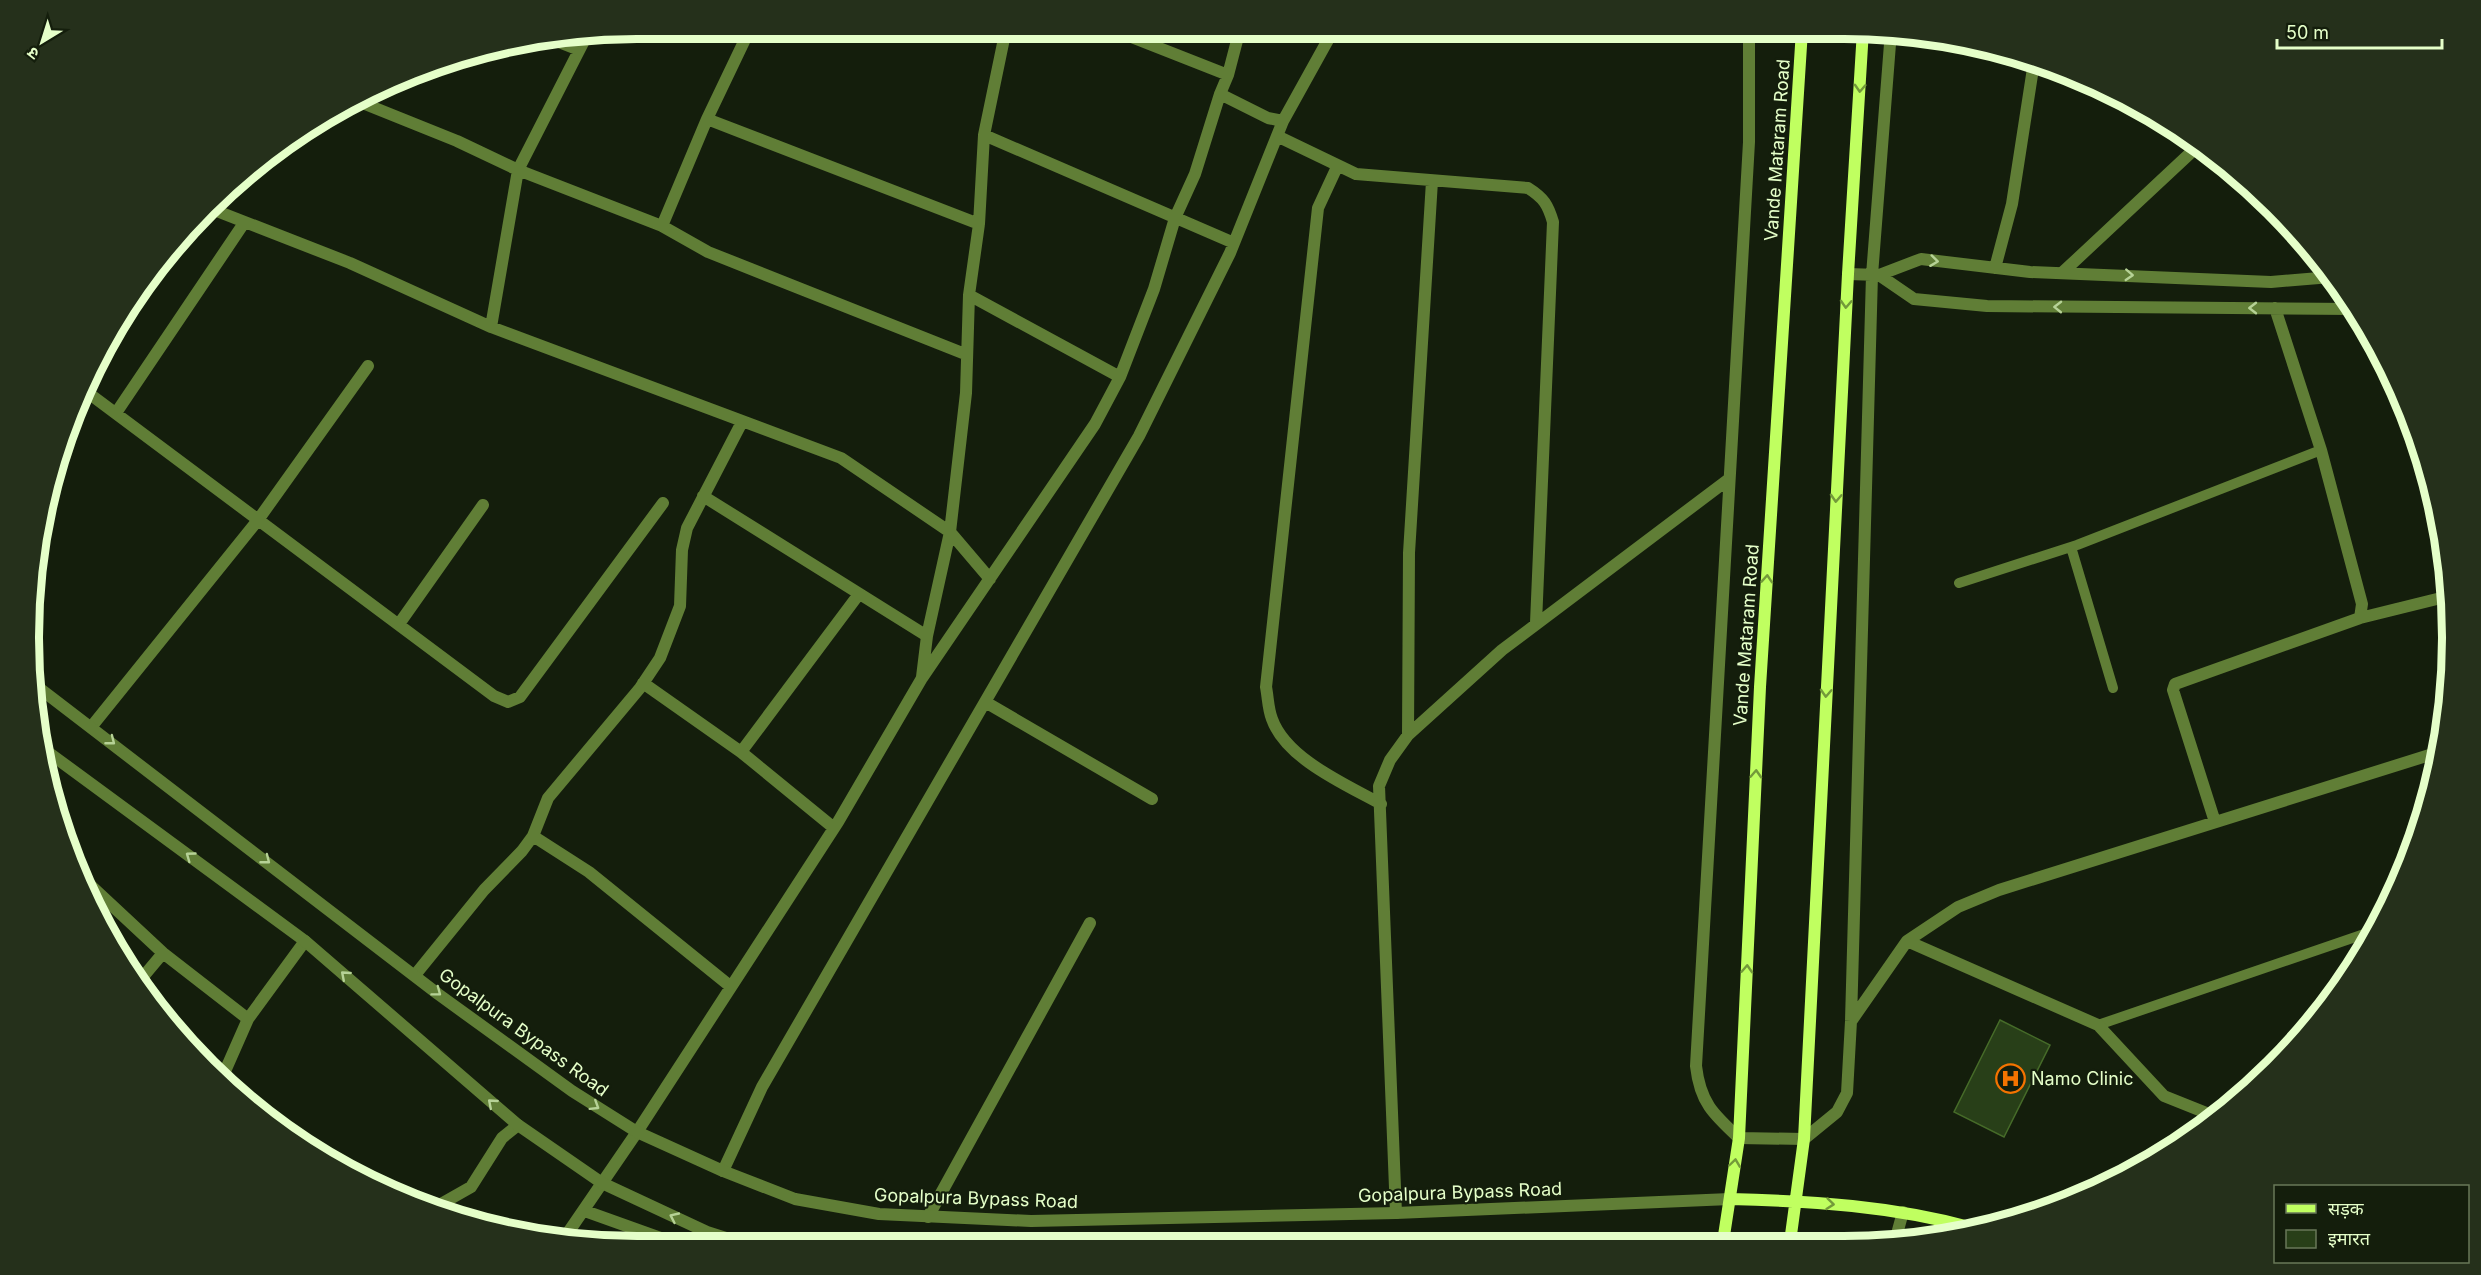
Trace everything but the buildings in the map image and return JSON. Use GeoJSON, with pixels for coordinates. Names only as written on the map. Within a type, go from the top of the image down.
{"type":"FeatureCollection","features":[{"type":"Feature","properties":{"kind":"main road","name":"Vande Mataram Road"},"geometry":{"type":"LineString","coordinates":[[1724,1236],[1739,1138],[1760,687],[1801,39]]}},
{"type":"Feature","properties":{"kind":"main road"},"geometry":{"type":"LineString","coordinates":[[1791,1236],[1804,1139],[1848,274],[1862,39]]}},
{"type":"Feature","properties":{"kind":"main road","name":"Gopalpura Bypass Road"},"geometry":{"type":"LineString","coordinates":[[1730,1199],[1796,1200],[1920,1214],[1959,1224]]}},
{"type":"Feature","properties":{"kind":"street"},"geometry":{"type":"LineString","coordinates":[[663,226],[708,119],[745,39]]}},
{"type":"Feature","properties":{"kind":"street"},"geometry":{"type":"LineString","coordinates":[[922,678],[927,636],[950,532],[966,393],[965,354],[969,295],[979,224],[984,135],[1004,39]]}},
{"type":"Feature","properties":{"kind":"street"},"geometry":{"type":"LineString","coordinates":[[1136,39],[1228,75]]}},
{"type":"Feature","properties":{"kind":"street"},"geometry":{"type":"LineString","coordinates":[[569,1232],[637,1132],[834,828],[922,678],[1095,424],[1120,377],[1154,290],[1175,219],[1195,174],[1228,75],[1237,39]]}},
{"type":"Feature","properties":{"kind":"street"},"geometry":{"type":"LineString","coordinates":[[723,1171],[762,1087],[987,703],[1139,436],[1234,243],[1282,121],[1328,39]]}},
{"type":"Feature","properties":{"kind":"street"},"geometry":{"type":"LineString","coordinates":[[1749,39],[1749,142],[1696,1066],[1698,1086],[1710,1112],[1739,1138],[1804,1139],[1837,1112],[1847,1093],[1875,275],[1891,41]]}},
{"type":"Feature","properties":{"kind":"street"},"geometry":{"type":"LineString","coordinates":[[491,327],[518,170],[584,41]]}},
{"type":"Feature","properties":{"kind":"street"},"geometry":{"type":"LineString","coordinates":[[562,44],[579,50]]}},
{"type":"Feature","properties":{"kind":"street"},"geometry":{"type":"LineString","coordinates":[[1995,268],[2012,204],[2024,140],[2033,70]]}},
{"type":"Feature","properties":{"kind":"street"},"geometry":{"type":"LineString","coordinates":[[1220,94],[1268,118],[1282,121]]}},
{"type":"Feature","properties":{"kind":"street"},"geometry":{"type":"LineString","coordinates":[[366,104],[457,141],[518,170],[663,226],[708,252],[965,354]]}},
{"type":"Feature","properties":{"kind":"street"},"geometry":{"type":"LineString","coordinates":[[708,119],[979,224]]}},
{"type":"Feature","properties":{"kind":"street"},"geometry":{"type":"LineString","coordinates":[[984,135],[1234,243]]}},
{"type":"Feature","properties":{"kind":"street"},"geometry":{"type":"LineString","coordinates":[[1277,136],[1356,174],[1528,188],[1542,196],[1548,204],[1553,222],[1536,623]]}},
{"type":"Feature","properties":{"kind":"street"},"geometry":{"type":"LineString","coordinates":[[2063,272],[2192,152]]}},
{"type":"Feature","properties":{"kind":"street"},"geometry":{"type":"LineString","coordinates":[[1337,166],[1318,208],[1266,687],[1272,720],[1286,742],[1320,771],[1382,804]]}},
{"type":"Feature","properties":{"kind":"street"},"geometry":{"type":"LineString","coordinates":[[1408,735],[1408,553],[1432,181]]}},
{"type":"Feature","properties":{"kind":"street"},"geometry":{"type":"LineString","coordinates":[[217,211],[350,263],[491,327],[841,458],[950,532],[990,579]]}},
{"type":"Feature","properties":{"kind":"street"},"geometry":{"type":"LineString","coordinates":[[116,413],[244,223]]}},
{"type":"Feature","properties":{"kind":"street"},"geometry":{"type":"LineString","coordinates":[[1848,274],[1875,275],[1921,259],[1995,268],[2271,282],[2321,278]]}},
{"type":"Feature","properties":{"kind":"street"},"geometry":{"type":"LineString","coordinates":[[1875,275],[1914,299],[1987,306],[2343,309]]}},
{"type":"Feature","properties":{"kind":"street"},"geometry":{"type":"LineString","coordinates":[[969,295],[1120,377]]}},
{"type":"Feature","properties":{"kind":"street"},"geometry":{"type":"LineString","coordinates":[[2275,308],[2321,450],[2362,604],[2360,618]]}},
{"type":"Feature","properties":{"kind":"street"},"geometry":{"type":"LineString","coordinates":[[92,726],[258,520],[368,366]]}},
{"type":"Feature","properties":{"kind":"street"},"geometry":{"type":"LineString","coordinates":[[91,395],[494,696],[508,702],[520,697],[663,502]]}},
{"type":"Feature","properties":{"kind":"street"},"geometry":{"type":"LineString","coordinates":[[415,975],[484,890],[533,836],[548,798],[643,683],[660,658],[672,634],[680,606],[684,539],[703,496],[742,422]]}},
{"type":"Feature","properties":{"kind":"street"},"geometry":{"type":"LineString","coordinates":[[1396,1213],[1380,786],[1390,760],[1408,735],[1502,650],[1729,479]]}},
{"type":"Feature","properties":{"kind":"street"},"geometry":{"type":"LineString","coordinates":[[703,496],[927,636]]}},
{"type":"Feature","properties":{"kind":"street"},"geometry":{"type":"LineString","coordinates":[[399,624],[483,505]]}},
{"type":"Feature","properties":{"kind":"street"},"geometry":{"type":"LineString","coordinates":[[741,752],[859,594]]}},
{"type":"Feature","properties":{"kind":"street"},"geometry":{"type":"LineString","coordinates":[[2215,822],[2173,690],[2175,684],[2360,618],[2441,598]]}},
{"type":"Feature","properties":{"kind":"street"},"geometry":{"type":"LineString","coordinates":[[643,683],[741,752],[834,828]]}},
{"type":"Feature","properties":{"kind":"street","name":"Gopalpura Bypass Road"},"geometry":{"type":"LineString","coordinates":[[41,689],[415,975],[572,1091],[637,1132],[723,1171],[795,1199],[879,1214],[1031,1221],[1396,1213],[1730,1199]]}},
{"type":"Feature","properties":{"kind":"street"},"geometry":{"type":"LineString","coordinates":[[987,703],[1152,799]]}},
{"type":"Feature","properties":{"kind":"street"},"geometry":{"type":"LineString","coordinates":[[51,754],[305,941],[518,1125],[602,1183],[719,1236]]}},
{"type":"Feature","properties":{"kind":"street"},"geometry":{"type":"LineString","coordinates":[[1851,1021],[1883,972],[1907,941],[1958,907],[1999,890],[2430,755]]}},
{"type":"Feature","properties":{"kind":"street"},"geometry":{"type":"LineString","coordinates":[[533,836],[589,872],[730,987]]}},
{"type":"Feature","properties":{"kind":"street"},"geometry":{"type":"LineString","coordinates":[[96,890],[163,953],[248,1018]]}},
{"type":"Feature","properties":{"kind":"street"},"geometry":{"type":"LineString","coordinates":[[928,1218],[1090,923]]}},
{"type":"Feature","properties":{"kind":"street"},"geometry":{"type":"LineString","coordinates":[[225,1071],[248,1018],[305,941]]}},
{"type":"Feature","properties":{"kind":"street"},"geometry":{"type":"LineString","coordinates":[[1907,941],[2098,1025],[2164,1096],[2207,1113]]}},
{"type":"Feature","properties":{"kind":"street"},"geometry":{"type":"LineString","coordinates":[[144,976],[163,953]]}},
{"type":"Feature","properties":{"kind":"street"},"geometry":{"type":"LineString","coordinates":[[442,1203],[471,1186],[502,1138],[518,1125]]}},
{"type":"Feature","properties":{"kind":"street"},"geometry":{"type":"LineString","coordinates":[[585,1211],[655,1236]]}},
{"type":"Feature","properties":{"kind":"street"},"geometry":{"type":"LineString","coordinates":[[1897,1234],[1903,1212]]}},
{"type":"Feature","properties":{"kind":"lane"},"geometry":{"type":"LineString","coordinates":[[1959,583],[2071,547],[2321,450]]}},
{"type":"Feature","properties":{"kind":"lane"},"geometry":{"type":"LineString","coordinates":[[2071,547],[2113,688]]}},
{"type":"Feature","properties":{"kind":"lane"},"geometry":{"type":"LineString","coordinates":[[2098,1025],[2363,934]]}},
{"type":"Feature","properties":{"kind":"place","name":"Namo Clinic"},"geometry":{"type":"Point","coordinates":[2010,1078]}}]}
